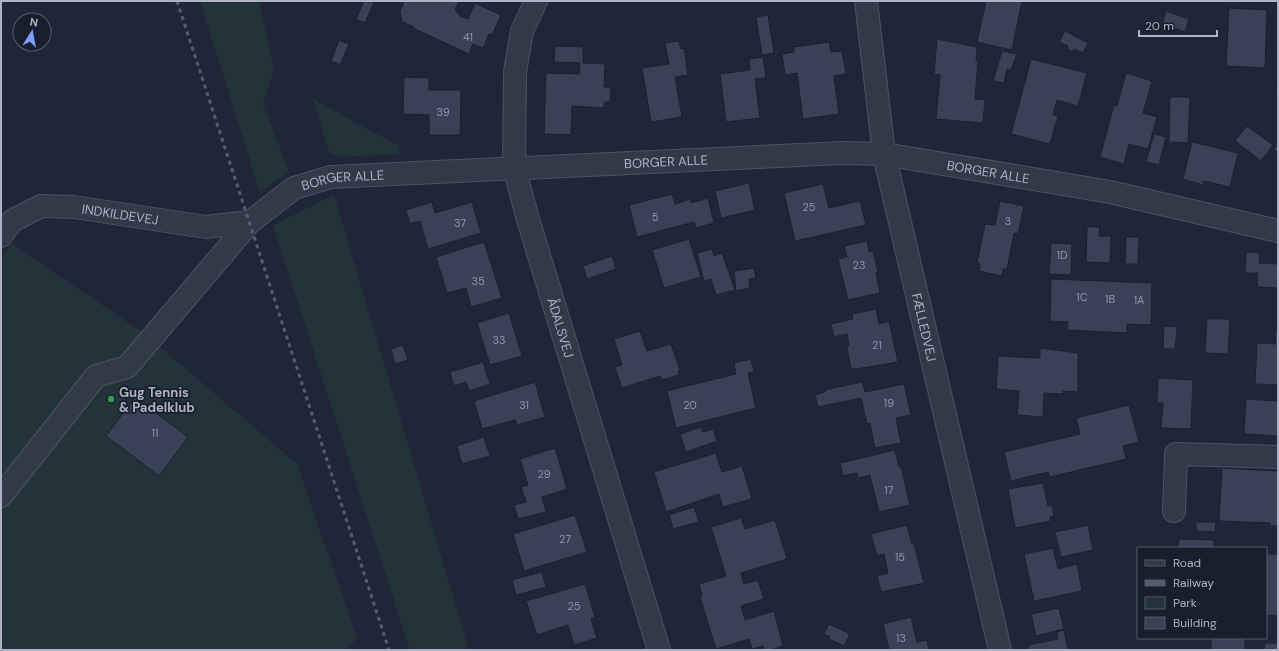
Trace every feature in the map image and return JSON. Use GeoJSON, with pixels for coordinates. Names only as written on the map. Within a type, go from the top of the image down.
{"type":"FeatureCollection","features":[{"type":"Feature","properties":{"kind":"street","name":"ÅDALSVEJ"},"geometry":{"type":"LineString","coordinates":[[536,1],[522,30],[515,72],[514,167],[527,216],[659,650]]}},
{"type":"Feature","properties":{"kind":"street","name":"FÆLLEDVEJ"},"geometry":{"type":"LineString","coordinates":[[866,1],[884,154],[1000,650]]}},
{"type":"Feature","properties":{"kind":"street","name":"BORGER ALLE"},"geometry":{"type":"LineString","coordinates":[[1,496],[96,376],[127,367],[250,222],[294,188],[331,177],[843,152],[884,154],[1110,192],[1278,231]]}},
{"type":"Feature","properties":{"kind":"street","name":"INDKILDEVEJ"},"geometry":{"type":"LineString","coordinates":[[1,236],[12,221],[41,206],[74,207],[206,227],[250,222]]}},
{"type":"Feature","properties":{"kind":"street"},"geometry":{"type":"LineString","coordinates":[[1174,511],[1176,454],[1278,457]]}},
{"type":"Feature","properties":{"kind":"green space"},"geometry":{"type":"Polygon","coordinates":[[[200,1],[259,1],[274,69],[263,104],[289,172],[260,192],[200,1]]]}},
{"type":"Feature","properties":{"kind":"green space"},"geometry":{"type":"Polygon","coordinates":[[[313,99],[399,146],[399,154],[339,157],[329,152],[313,99]]]}},
{"type":"Feature","properties":{"kind":"green space"},"geometry":{"type":"Polygon","coordinates":[[[334,195],[469,650],[410,650],[273,225],[334,195]]]}},
{"type":"Feature","properties":{"kind":"green space","name":"Gug Tennis & Padelklub"},"geometry":{"type":"Polygon","coordinates":[[[12,244],[145,334],[297,464],[357,638],[346,650],[1,650],[1,257],[12,244]]]}},
{"type":"Feature","properties":{"kind":"building"},"geometry":{"type":"Polygon","coordinates":[[[364,1],[374,2],[365,23],[356,19],[364,1]]]}},
{"type":"Feature","properties":{"kind":"building"},"geometry":{"type":"Polygon","coordinates":[[[404,1],[459,1],[455,9],[460,16],[468,19],[475,3],[501,15],[492,35],[489,34],[483,48],[473,44],[469,54],[402,22],[400,12],[404,1]]]}},
{"type":"Feature","properties":{"kind":"building"},"geometry":{"type":"Polygon","coordinates":[[[986,1],[1022,1],[1012,50],[977,42],[986,1]]]}},
{"type":"Feature","properties":{"kind":"building"},"geometry":{"type":"Polygon","coordinates":[[[1229,8],[1267,10],[1265,68],[1226,66],[1229,8]]]}},
{"type":"Feature","properties":{"kind":"building"},"geometry":{"type":"Polygon","coordinates":[[[1166,11],[1189,19],[1185,32],[1162,24],[1166,11]]]}},
{"type":"Feature","properties":{"kind":"building"},"geometry":{"type":"Polygon","coordinates":[[[768,15],[774,53],[762,55],[756,17],[768,15]]]}},
{"type":"Feature","properties":{"kind":"building"},"geometry":{"type":"Polygon","coordinates":[[[1065,31],[1088,43],[1083,53],[1074,49],[1073,52],[1067,49],[1068,46],[1059,42],[1065,31]]]}},
{"type":"Feature","properties":{"kind":"building"},"geometry":{"type":"Polygon","coordinates":[[[937,39],[977,47],[976,61],[978,61],[975,99],[985,100],[983,123],[936,119],[940,75],[934,74],[937,39]]]}},
{"type":"Feature","properties":{"kind":"building"},"geometry":{"type":"Polygon","coordinates":[[[339,40],[349,44],[340,65],[331,61],[339,40]]]}},
{"type":"Feature","properties":{"kind":"building"},"geometry":{"type":"Polygon","coordinates":[[[679,41],[681,49],[684,48],[688,75],[675,77],[682,117],[651,122],[642,68],[669,64],[665,43],[679,41]]]}},
{"type":"Feature","properties":{"kind":"building"},"geometry":{"type":"Polygon","coordinates":[[[829,42],[831,52],[842,51],[846,74],[834,76],[839,114],[803,119],[797,73],[785,75],[782,54],[794,52],[794,47],[829,42]]]}},
{"type":"Feature","properties":{"kind":"building"},"geometry":{"type":"Polygon","coordinates":[[[555,46],[583,47],[583,63],[605,64],[604,87],[611,87],[610,102],[604,102],[604,108],[572,106],[571,135],[544,134],[546,73],[579,74],[580,63],[554,62],[555,46]]]}},
{"type":"Feature","properties":{"kind":"building"},"geometry":{"type":"Polygon","coordinates":[[[1002,51],[1017,54],[1011,70],[1007,69],[1004,83],[993,81],[1002,51]]]}},
{"type":"Feature","properties":{"kind":"building"},"geometry":{"type":"Polygon","coordinates":[[[763,57],[766,78],[755,79],[760,118],[726,122],[720,74],[750,70],[749,59],[763,57]]]}},
{"type":"Feature","properties":{"kind":"building"},"geometry":{"type":"Polygon","coordinates":[[[1278,57],[1278,97],[1276,96],[1278,57]]]}},
{"type":"Feature","properties":{"kind":"building"},"geometry":{"type":"Polygon","coordinates":[[[1031,59],[1087,73],[1078,106],[1057,100],[1053,115],[1058,116],[1050,144],[1011,134],[1031,59]]]}},
{"type":"Feature","properties":{"kind":"building"},"geometry":{"type":"Polygon","coordinates":[[[1126,73],[1152,81],[1143,113],[1157,117],[1148,149],[1129,144],[1124,164],[1100,157],[1114,105],[1117,106],[1126,73]]]}},
{"type":"Feature","properties":{"kind":"building"},"geometry":{"type":"Polygon","coordinates":[[[404,77],[429,78],[429,90],[461,90],[460,135],[429,135],[429,115],[403,114],[404,77]]]}},
{"type":"Feature","properties":{"kind":"building"},"geometry":{"type":"Polygon","coordinates":[[[1170,97],[1190,97],[1188,143],[1169,142],[1170,97]]]}},
{"type":"Feature","properties":{"kind":"building"},"geometry":{"type":"Polygon","coordinates":[[[1247,126],[1273,145],[1261,161],[1235,141],[1247,126]]]}},
{"type":"Feature","properties":{"kind":"building"},"geometry":{"type":"Polygon","coordinates":[[[1154,134],[1166,137],[1159,165],[1146,162],[1154,134]]]}},
{"type":"Feature","properties":{"kind":"building"},"geometry":{"type":"Polygon","coordinates":[[[1192,142],[1238,153],[1230,187],[1204,181],[1203,185],[1183,179],[1192,142]]]}},
{"type":"Feature","properties":{"kind":"building"},"geometry":{"type":"Polygon","coordinates":[[[1278,143],[1278,152],[1274,150],[1278,143]]]}},
{"type":"Feature","properties":{"kind":"building"},"geometry":{"type":"Polygon","coordinates":[[[749,183],[755,210],[721,218],[715,191],[749,183]]]}},
{"type":"Feature","properties":{"kind":"building"},"geometry":{"type":"Polygon","coordinates":[[[823,184],[829,208],[860,201],[866,225],[795,241],[784,193],[823,184]]]}},
{"type":"Feature","properties":{"kind":"building"},"geometry":{"type":"Polygon","coordinates":[[[672,194],[675,204],[690,199],[691,203],[708,198],[714,223],[696,228],[694,222],[637,237],[629,205],[672,194]]]}},
{"type":"Feature","properties":{"kind":"building"},"geometry":{"type":"Polygon","coordinates":[[[1000,201],[1024,206],[1018,234],[1014,233],[1007,269],[1003,269],[1002,276],[979,271],[980,264],[977,263],[985,224],[995,225],[1000,201]]]}},
{"type":"Feature","properties":{"kind":"building"},"geometry":{"type":"Polygon","coordinates":[[[432,202],[435,213],[472,202],[481,233],[428,249],[420,221],[410,224],[406,210],[432,202]]]}},
{"type":"Feature","properties":{"kind":"building"},"geometry":{"type":"Polygon","coordinates":[[[1087,227],[1100,227],[1099,236],[1111,236],[1110,263],[1086,262],[1087,227]]]}},
{"type":"Feature","properties":{"kind":"building"},"geometry":{"type":"Polygon","coordinates":[[[1126,237],[1139,237],[1138,264],[1125,264],[1126,237]]]}},
{"type":"Feature","properties":{"kind":"building"},"geometry":{"type":"Polygon","coordinates":[[[689,239],[701,277],[664,288],[652,250],[689,239]]]}},
{"type":"Feature","properties":{"kind":"building"},"geometry":{"type":"Polygon","coordinates":[[[867,241],[869,252],[873,251],[878,272],[876,273],[880,293],[848,300],[838,259],[847,257],[844,246],[867,241]]]}},
{"type":"Feature","properties":{"kind":"building"},"geometry":{"type":"Polygon","coordinates":[[[484,242],[502,298],[471,307],[466,288],[447,293],[436,257],[484,242]]]}},
{"type":"Feature","properties":{"kind":"building"},"geometry":{"type":"Polygon","coordinates":[[[1051,243],[1072,244],[1071,275],[1049,274],[1051,243]]]}},
{"type":"Feature","properties":{"kind":"building"},"geometry":{"type":"Polygon","coordinates":[[[712,249],[714,256],[722,253],[735,290],[716,295],[711,279],[704,281],[697,253],[712,249]]]}},
{"type":"Feature","properties":{"kind":"building"},"geometry":{"type":"Polygon","coordinates":[[[1246,252],[1260,253],[1259,263],[1278,264],[1278,288],[1257,287],[1258,273],[1245,273],[1246,252]]]}},
{"type":"Feature","properties":{"kind":"building"},"geometry":{"type":"Polygon","coordinates":[[[612,256],[616,269],[587,279],[583,266],[612,256]]]}},
{"type":"Feature","properties":{"kind":"building"},"geometry":{"type":"Polygon","coordinates":[[[754,268],[756,278],[749,279],[750,288],[736,291],[734,271],[754,268]]]}},
{"type":"Feature","properties":{"kind":"building"},"geometry":{"type":"Polygon","coordinates":[[[1051,279],[1152,283],[1151,325],[1127,324],[1127,333],[1067,330],[1068,322],[1050,321],[1051,279]]]}},
{"type":"Feature","properties":{"kind":"building"},"geometry":{"type":"Polygon","coordinates":[[[876,309],[879,324],[889,321],[898,362],[856,369],[851,368],[847,348],[849,344],[847,334],[834,337],[831,324],[853,319],[852,314],[876,309]]]}},
{"type":"Feature","properties":{"kind":"building"},"geometry":{"type":"Polygon","coordinates":[[[509,313],[522,356],[490,365],[477,323],[509,313]]]}},
{"type":"Feature","properties":{"kind":"building"},"geometry":{"type":"Polygon","coordinates":[[[1207,319],[1230,319],[1228,354],[1205,353],[1207,319]]]}},
{"type":"Feature","properties":{"kind":"building"},"geometry":{"type":"Polygon","coordinates":[[[1164,326],[1177,327],[1175,349],[1163,349],[1164,326]]]}},
{"type":"Feature","properties":{"kind":"building"},"geometry":{"type":"Polygon","coordinates":[[[1276,330],[1278,330],[1278,385],[1255,384],[1257,343],[1275,344],[1276,330]]]}},
{"type":"Feature","properties":{"kind":"building"},"geometry":{"type":"Polygon","coordinates":[[[640,331],[647,351],[671,344],[680,370],[678,371],[679,375],[662,380],[660,376],[622,388],[615,367],[622,365],[614,339],[640,331]]]}},
{"type":"Feature","properties":{"kind":"building"},"geometry":{"type":"Polygon","coordinates":[[[403,345],[408,360],[395,364],[391,349],[403,345]]]}},
{"type":"Feature","properties":{"kind":"building"},"geometry":{"type":"Polygon","coordinates":[[[1040,348],[1078,353],[1078,392],[1063,391],[1063,394],[1044,393],[1043,417],[1017,415],[1019,391],[996,389],[998,356],[1040,358],[1040,348]]]}},
{"type":"Feature","properties":{"kind":"building"},"geometry":{"type":"Polygon","coordinates":[[[751,359],[754,372],[748,373],[756,408],[676,428],[667,391],[736,374],[734,363],[751,359]]]}},
{"type":"Feature","properties":{"kind":"building"},"geometry":{"type":"Polygon","coordinates":[[[483,362],[490,384],[469,391],[466,382],[454,386],[450,372],[483,362]]]}},
{"type":"Feature","properties":{"kind":"building"},"geometry":{"type":"Polygon","coordinates":[[[1158,378],[1193,380],[1191,429],[1161,428],[1163,403],[1157,403],[1158,378]]]}},
{"type":"Feature","properties":{"kind":"building"},"geometry":{"type":"Polygon","coordinates":[[[535,382],[545,417],[517,425],[515,420],[482,429],[474,401],[535,382]]]}},
{"type":"Feature","properties":{"kind":"building"},"geometry":{"type":"Polygon","coordinates":[[[862,382],[865,392],[904,384],[911,415],[896,418],[901,443],[875,448],[870,423],[867,424],[861,398],[818,407],[815,395],[825,392],[824,390],[862,382]]]}},
{"type":"Feature","properties":{"kind":"building"},"geometry":{"type":"Polygon","coordinates":[[[135,397],[188,437],[159,476],[106,436],[135,397]]]}},
{"type":"Feature","properties":{"kind":"building"},"geometry":{"type":"Polygon","coordinates":[[[1246,399],[1278,401],[1278,436],[1244,434],[1246,399]]]}},
{"type":"Feature","properties":{"kind":"building"},"geometry":{"type":"Polygon","coordinates":[[[1129,405],[1139,442],[1123,446],[1126,459],[1050,477],[1048,472],[1011,481],[1004,452],[1080,434],[1076,418],[1129,405]]]}},
{"type":"Feature","properties":{"kind":"building"},"geometry":{"type":"Polygon","coordinates":[[[701,427],[703,432],[713,429],[717,441],[686,452],[680,434],[701,427]]]}},
{"type":"Feature","properties":{"kind":"building"},"geometry":{"type":"Polygon","coordinates":[[[484,437],[490,456],[462,464],[457,446],[484,437]]]}},
{"type":"Feature","properties":{"kind":"building"},"geometry":{"type":"Polygon","coordinates":[[[555,448],[567,489],[542,497],[546,512],[518,519],[514,505],[526,502],[521,487],[528,485],[520,459],[555,448]]]}},
{"type":"Feature","properties":{"kind":"building"},"geometry":{"type":"Polygon","coordinates":[[[895,450],[899,467],[901,466],[910,505],[879,512],[870,475],[858,478],[857,473],[843,476],[840,463],[895,450]]]}},
{"type":"Feature","properties":{"kind":"building"},"geometry":{"type":"Polygon","coordinates":[[[716,453],[722,472],[742,466],[752,499],[723,507],[719,494],[666,512],[654,472],[716,453]]]}},
{"type":"Feature","properties":{"kind":"building"},"geometry":{"type":"Polygon","coordinates":[[[1222,468],[1278,471],[1278,526],[1270,526],[1270,523],[1219,521],[1222,468]]]}},
{"type":"Feature","properties":{"kind":"building"},"geometry":{"type":"Polygon","coordinates":[[[1043,483],[1048,506],[1052,505],[1054,516],[1050,517],[1051,521],[1015,528],[1008,489],[1043,483]]]}},
{"type":"Feature","properties":{"kind":"building"},"geometry":{"type":"Polygon","coordinates":[[[694,507],[699,522],[673,529],[669,515],[694,507]]]}},
{"type":"Feature","properties":{"kind":"building"},"geometry":{"type":"Polygon","coordinates":[[[575,515],[587,552],[524,571],[513,534],[575,515]]]}},
{"type":"Feature","properties":{"kind":"building"},"geometry":{"type":"Polygon","coordinates":[[[741,518],[745,529],[775,520],[787,559],[741,573],[744,584],[758,580],[764,599],[741,606],[745,620],[774,611],[783,646],[771,650],[764,650],[763,646],[752,649],[749,639],[716,649],[700,597],[702,596],[699,584],[726,576],[711,527],[741,518]]]}},
{"type":"Feature","properties":{"kind":"building"},"geometry":{"type":"Polygon","coordinates":[[[1196,522],[1216,522],[1215,532],[1196,531],[1196,522]]]}},
{"type":"Feature","properties":{"kind":"building"},"geometry":{"type":"Polygon","coordinates":[[[907,525],[912,544],[914,544],[924,583],[881,592],[877,576],[888,573],[884,554],[877,556],[871,534],[907,525]]]}},
{"type":"Feature","properties":{"kind":"building"},"geometry":{"type":"Polygon","coordinates":[[[1088,525],[1093,550],[1061,557],[1055,532],[1088,525]]]}},
{"type":"Feature","properties":{"kind":"building"},"geometry":{"type":"Polygon","coordinates":[[[1179,539],[1214,540],[1214,547],[1178,547],[1179,539]]]}},
{"type":"Feature","properties":{"kind":"building"},"geometry":{"type":"Polygon","coordinates":[[[1053,548],[1058,569],[1077,564],[1082,591],[1034,601],[1024,554],[1053,548]]]}},
{"type":"Feature","properties":{"kind":"building"},"geometry":{"type":"Polygon","coordinates":[[[1267,554],[1278,554],[1278,616],[1267,615],[1267,554]]]}},
{"type":"Feature","properties":{"kind":"building"},"geometry":{"type":"Polygon","coordinates":[[[542,572],[546,587],[516,595],[512,580],[542,572]]]}},
{"type":"Feature","properties":{"kind":"building"},"geometry":{"type":"Polygon","coordinates":[[[585,584],[595,617],[591,619],[597,638],[574,645],[568,625],[537,635],[526,601],[585,584]]]}},
{"type":"Feature","properties":{"kind":"building"},"geometry":{"type":"Polygon","coordinates":[[[1059,608],[1064,629],[1036,636],[1031,614],[1059,608]]]}},
{"type":"Feature","properties":{"kind":"building"},"geometry":{"type":"Polygon","coordinates":[[[911,617],[917,642],[927,640],[929,650],[889,650],[883,624],[911,617]]]}},
{"type":"Feature","properties":{"kind":"building"},"geometry":{"type":"Polygon","coordinates":[[[829,624],[850,634],[844,646],[829,639],[830,637],[824,634],[829,624]]]}},
{"type":"Feature","properties":{"kind":"building"},"geometry":{"type":"Polygon","coordinates":[[[1064,630],[1068,650],[1029,650],[1028,645],[1058,639],[1057,632],[1064,630]]]}},
{"type":"Feature","properties":{"kind":"building"},"geometry":{"type":"Polygon","coordinates":[[[1211,639],[1245,639],[1245,650],[1211,650],[1211,639]]]}},
{"type":"Feature","properties":{"kind":"building"},"geometry":{"type":"Polygon","coordinates":[[[1265,643],[1278,643],[1278,650],[1264,650],[1265,643]]]}},
{"type":"Feature","properties":{"kind":"railway"},"geometry":{"type":"LineString","coordinates":[[177,1],[389,650]]}},
{"type":"Feature","properties":{"kind":"place","name":"Gug Tennis & Padelklub"},"geometry":{"type":"Point","coordinates":[111,399]}}]}
